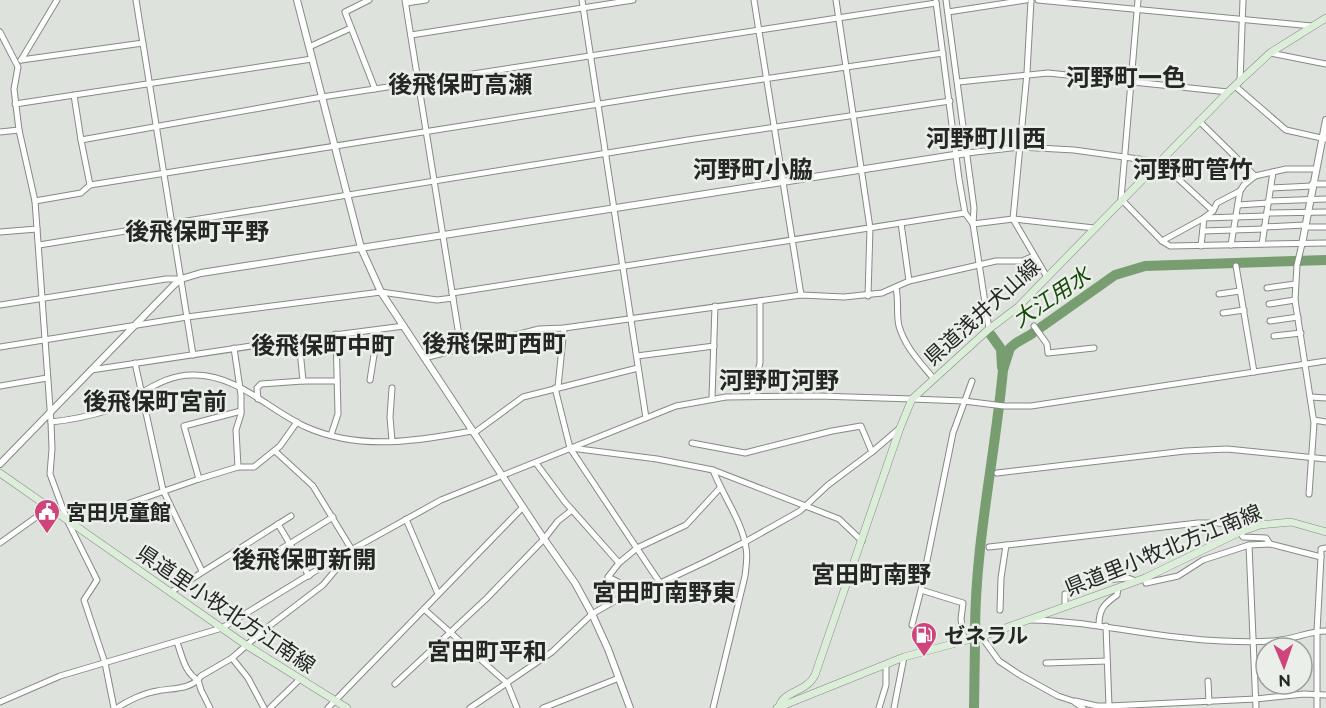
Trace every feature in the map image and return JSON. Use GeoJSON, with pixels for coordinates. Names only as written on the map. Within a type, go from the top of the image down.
{"type":"FeatureCollection","features":[{"type":"Feature","properties":{"kind":"main road","name":"県道浅井犬山線"},"geometry":{"type":"LineString","coordinates":[[778,708],[784,697],[805,688],[815,675],[912,399],[1047,277],[1237,83],[1270,53],[1326,18]]}},
{"type":"Feature","properties":{"kind":"main road","name":"県道里小牧北方江南線"},"geometry":{"type":"LineString","coordinates":[[0,473],[246,645],[346,708]]}},
{"type":"Feature","properties":{"kind":"main road","name":"県道里小牧北方江南線"},"geometry":{"type":"LineString","coordinates":[[778,708],[904,657],[981,636],[1145,578],[1240,532],[1272,523],[1291,522],[1326,532]]}},
{"type":"Feature","properties":{"kind":"street"},"geometry":{"type":"LineString","coordinates":[[57,0],[18,67],[14,89],[15,104],[35,201],[51,422],[50,474],[69,522],[97,580],[84,600],[105,663],[116,708],[158,690],[179,689],[198,680],[232,658],[323,585],[349,551]]}},
{"type":"Feature","properties":{"kind":"street"},"geometry":{"type":"LineString","coordinates":[[136,0],[193,355]]}},
{"type":"Feature","properties":{"kind":"street"},"geometry":{"type":"LineString","coordinates":[[297,0],[361,248],[381,292],[575,583],[592,614],[630,708]]}},
{"type":"Feature","properties":{"kind":"street"},"geometry":{"type":"LineString","coordinates":[[369,0],[345,12],[375,89]]}},
{"type":"Feature","properties":{"kind":"street"},"geometry":{"type":"LineString","coordinates":[[426,0],[406,2],[461,348]]}},
{"type":"Feature","properties":{"kind":"street"},"geometry":{"type":"LineString","coordinates":[[582,0],[646,418]]}},
{"type":"Feature","properties":{"kind":"street"},"geometry":{"type":"LineString","coordinates":[[411,35],[633,0]]}},
{"type":"Feature","properties":{"kind":"street"},"geometry":{"type":"LineString","coordinates":[[754,0],[801,295]]}},
{"type":"Feature","properties":{"kind":"street"},"geometry":{"type":"LineString","coordinates":[[836,0],[870,228],[868,296]]}},
{"type":"Feature","properties":{"kind":"street"},"geometry":{"type":"LineString","coordinates":[[946,0],[974,208],[973,224],[989,329]]}},
{"type":"Feature","properties":{"kind":"street"},"geometry":{"type":"LineString","coordinates":[[948,12],[1028,0],[1027,73],[1013,219],[1047,277]]}},
{"type":"Feature","properties":{"kind":"street"},"geometry":{"type":"LineString","coordinates":[[1038,0],[1312,26]]}},
{"type":"Feature","properties":{"kind":"street"},"geometry":{"type":"LineString","coordinates":[[1138,0],[1121,200],[1162,241],[1170,246],[1326,243]]}},
{"type":"Feature","properties":{"kind":"street"},"geometry":{"type":"LineString","coordinates":[[1243,0],[1237,83],[1286,130],[1324,139]]}},
{"type":"Feature","properties":{"kind":"street"},"geometry":{"type":"LineString","coordinates":[[81,141],[375,89],[936,2],[965,213],[973,224]]}},
{"type":"Feature","properties":{"kind":"street"},"geometry":{"type":"LineString","coordinates":[[309,47],[351,28]]}},
{"type":"Feature","properties":{"kind":"street"},"geometry":{"type":"LineString","coordinates":[[0,33],[18,67]]}},
{"type":"Feature","properties":{"kind":"street"},"geometry":{"type":"LineString","coordinates":[[21,60],[142,43]]}},
{"type":"Feature","properties":{"kind":"street"},"geometry":{"type":"LineString","coordinates":[[35,201],[81,193],[90,185],[260,157],[943,53]]}},
{"type":"Feature","properties":{"kind":"street"},"geometry":{"type":"LineString","coordinates":[[1270,53],[1326,64]]}},
{"type":"Feature","properties":{"kind":"street"},"geometry":{"type":"LineString","coordinates":[[15,104],[312,59]]}},
{"type":"Feature","properties":{"kind":"street"},"geometry":{"type":"LineString","coordinates":[[958,82],[1027,73],[1048,73],[1228,92]]}},
{"type":"Feature","properties":{"kind":"street"},"geometry":{"type":"LineString","coordinates":[[74,95],[90,185]]}},
{"type":"Feature","properties":{"kind":"street"},"geometry":{"type":"LineString","coordinates":[[39,245],[950,101]]}},
{"type":"Feature","properties":{"kind":"street"},"geometry":{"type":"LineString","coordinates":[[1309,494],[1314,420],[1295,300],[1295,284],[1326,120]]}},
{"type":"Feature","properties":{"kind":"street"},"geometry":{"type":"LineString","coordinates":[[1199,121],[1255,176]]}},
{"type":"Feature","properties":{"kind":"street"},"geometry":{"type":"LineString","coordinates":[[0,132],[19,130]]}},
{"type":"Feature","properties":{"kind":"street"},"geometry":{"type":"LineString","coordinates":[[0,305],[166,279],[182,279],[201,273],[967,153],[1020,147],[1074,150],[1160,162],[1213,211]]}},
{"type":"Feature","properties":{"kind":"street"},"geometry":{"type":"LineString","coordinates":[[1231,245],[1240,191],[1244,184],[1255,176],[1326,164]]}},
{"type":"Feature","properties":{"kind":"street"},"geometry":{"type":"LineString","coordinates":[[1262,244],[1273,172]]}},
{"type":"Feature","properties":{"kind":"street"},"geometry":{"type":"LineString","coordinates":[[1271,188],[1326,184]]}},
{"type":"Feature","properties":{"kind":"street"},"geometry":{"type":"LineString","coordinates":[[1162,241],[1204,218],[1213,211],[1217,203],[1240,191]]}},
{"type":"Feature","properties":{"kind":"street"},"geometry":{"type":"LineString","coordinates":[[1238,205],[1326,199]]}},
{"type":"Feature","properties":{"kind":"street"},"geometry":{"type":"LineString","coordinates":[[1204,218],[1326,212]]}},
{"type":"Feature","properties":{"kind":"street"},"geometry":{"type":"LineString","coordinates":[[0,347],[187,317],[381,292],[437,300],[623,266],[965,213]]}},
{"type":"Feature","properties":{"kind":"street"},"geometry":{"type":"LineString","coordinates":[[1201,246],[1204,218]]}},
{"type":"Feature","properties":{"kind":"street"},"geometry":{"type":"LineString","coordinates":[[973,224],[1013,219],[1094,228]]}},
{"type":"Feature","properties":{"kind":"street"},"geometry":{"type":"LineString","coordinates":[[901,223],[909,281]]}},
{"type":"Feature","properties":{"kind":"street"},"geometry":{"type":"LineString","coordinates":[[1203,231],[1326,227]]}},
{"type":"Feature","properties":{"kind":"street"},"geometry":{"type":"LineString","coordinates":[[0,232],[37,229]]}},
{"type":"Feature","properties":{"kind":"street"},"geometry":{"type":"LineString","coordinates":[[424,358],[539,330],[801,295],[868,296],[896,288],[909,281],[996,261],[1022,261],[1034,256]]}},
{"type":"Feature","properties":{"kind":"street"},"geometry":{"type":"LineString","coordinates":[[1236,266],[1254,372]]}},
{"type":"Feature","properties":{"kind":"street"},"geometry":{"type":"LineString","coordinates":[[0,464],[132,326],[182,279]]}},
{"type":"Feature","properties":{"kind":"street"},"geometry":{"type":"LineString","coordinates":[[1267,288],[1295,284]]}},
{"type":"Feature","properties":{"kind":"street"},"geometry":{"type":"LineString","coordinates":[[896,288],[899,300],[898,324],[908,347],[933,378]]}},
{"type":"Feature","properties":{"kind":"street"},"geometry":{"type":"LineString","coordinates":[[1219,294],[1240,291]]}},
{"type":"Feature","properties":{"kind":"street"},"geometry":{"type":"LineString","coordinates":[[1269,304],[1295,300]]}},
{"type":"Feature","properties":{"kind":"street"},"geometry":{"type":"LineString","coordinates":[[752,396],[759,363],[760,301]]}},
{"type":"Feature","properties":{"kind":"street"},"geometry":{"type":"LineString","coordinates":[[712,398],[715,306]]}},
{"type":"Feature","properties":{"kind":"street"},"geometry":{"type":"LineString","coordinates":[[1223,313],[1244,310]]}},
{"type":"Feature","properties":{"kind":"street"},"geometry":{"type":"LineString","coordinates":[[1270,321],[1298,317]]}},
{"type":"Feature","properties":{"kind":"street"},"geometry":{"type":"LineString","coordinates":[[91,370],[234,348],[404,327]]}},
{"type":"Feature","properties":{"kind":"street"},"geometry":{"type":"LineString","coordinates":[[564,328],[556,387],[570,448],[660,583]]}},
{"type":"Feature","properties":{"kind":"street"},"geometry":{"type":"LineString","coordinates":[[1037,329],[1047,345],[1048,353],[1094,348]]}},
{"type":"Feature","properties":{"kind":"street"},"geometry":{"type":"LineString","coordinates":[[370,380],[378,330]]}},
{"type":"Feature","properties":{"kind":"street"},"geometry":{"type":"LineString","coordinates":[[1274,336],[1300,333]]}},
{"type":"Feature","properties":{"kind":"street"},"geometry":{"type":"LineString","coordinates":[[331,435],[338,414],[336,334]]}},
{"type":"Feature","properties":{"kind":"street"},"geometry":{"type":"LineString","coordinates":[[299,340],[303,381]]}},
{"type":"Feature","properties":{"kind":"street"},"geometry":{"type":"LineString","coordinates":[[637,356],[714,346]]}},
{"type":"Feature","properties":{"kind":"street"},"geometry":{"type":"LineString","coordinates":[[234,348],[241,411],[236,430],[238,467]]}},
{"type":"Feature","properties":{"kind":"street"},"geometry":{"type":"LineString","coordinates":[[0,702],[60,676],[222,628],[349,551],[441,500],[676,406],[712,398],[865,396],[1031,406],[1326,362]]}},
{"type":"Feature","properties":{"kind":"street"},"geometry":{"type":"LineString","coordinates":[[135,363],[163,490],[202,571]]}},
{"type":"Feature","properties":{"kind":"street"},"geometry":{"type":"LineString","coordinates":[[51,422],[74,419],[110,409],[166,379],[180,375],[218,377],[240,387],[297,422],[331,435],[358,442],[392,441],[473,432],[523,397],[638,368]]}},
{"type":"Feature","properties":{"kind":"street"},"geometry":{"type":"LineString","coordinates":[[0,386],[47,378]]}},
{"type":"Feature","properties":{"kind":"street"},"geometry":{"type":"LineString","coordinates":[[258,399],[257,388],[261,384],[338,381]]}},
{"type":"Feature","properties":{"kind":"street"},"geometry":{"type":"LineString","coordinates":[[912,625],[953,433],[972,381]]}},
{"type":"Feature","properties":{"kind":"street"},"geometry":{"type":"LineString","coordinates":[[392,388],[392,441]]}},
{"type":"Feature","properties":{"kind":"street"},"geometry":{"type":"LineString","coordinates":[[1311,397],[1326,398]]}},
{"type":"Feature","properties":{"kind":"street"},"geometry":{"type":"LineString","coordinates":[[199,479],[184,426],[241,411]]}},
{"type":"Feature","properties":{"kind":"street"},"geometry":{"type":"LineString","coordinates":[[1314,420],[1326,422]]}},
{"type":"Feature","properties":{"kind":"street"},"geometry":{"type":"LineString","coordinates":[[69,522],[238,467],[254,467],[275,451],[297,422]]}},
{"type":"Feature","properties":{"kind":"street"},"geometry":{"type":"LineString","coordinates":[[693,443],[745,453],[861,426],[872,452]]}},
{"type":"Feature","properties":{"kind":"street"},"geometry":{"type":"LineString","coordinates":[[470,708],[552,652],[592,614],[634,590],[660,583],[745,542],[807,506],[828,485],[900,428]]}},
{"type":"Feature","properties":{"kind":"street"},"geometry":{"type":"LineString","coordinates":[[570,448],[657,459],[713,470],[839,519],[861,541]]}},
{"type":"Feature","properties":{"kind":"street"},"geometry":{"type":"LineString","coordinates":[[997,473],[1185,451],[1217,450],[1326,459]]}},
{"type":"Feature","properties":{"kind":"street"},"geometry":{"type":"LineString","coordinates":[[275,451],[313,486],[333,517],[349,551]]}},
{"type":"Feature","properties":{"kind":"street"},"geometry":{"type":"LineString","coordinates":[[536,463],[572,510],[619,563]]}},
{"type":"Feature","properties":{"kind":"street"},"geometry":{"type":"LineString","coordinates":[[713,470],[740,527],[747,557],[745,576],[713,708]]}},
{"type":"Feature","properties":{"kind":"street"},"geometry":{"type":"LineString","coordinates":[[634,590],[608,577],[619,563],[637,548],[686,525],[720,488]]}},
{"type":"Feature","properties":{"kind":"street"},"geometry":{"type":"LineString","coordinates":[[328,708],[523,507]]}},
{"type":"Feature","properties":{"kind":"street"},"geometry":{"type":"LineString","coordinates":[[0,543],[49,508]]}},
{"type":"Feature","properties":{"kind":"street"},"geometry":{"type":"LineString","coordinates":[[395,684],[423,656],[451,633],[544,539],[558,521],[572,510]]}},
{"type":"Feature","properties":{"kind":"street"},"geometry":{"type":"LineString","coordinates":[[171,592],[291,516]]}},
{"type":"Feature","properties":{"kind":"street"},"geometry":{"type":"LineString","coordinates":[[265,559],[333,517]]}},
{"type":"Feature","properties":{"kind":"street"},"geometry":{"type":"LineString","coordinates":[[406,519],[438,594]]}},
{"type":"Feature","properties":{"kind":"street"},"geometry":{"type":"LineString","coordinates":[[989,547],[1198,523],[1230,525],[1240,532],[1242,537],[1266,538],[1270,544]]}},
{"type":"Feature","properties":{"kind":"street"},"geometry":{"type":"LineString","coordinates":[[279,524],[309,576]]}},
{"type":"Feature","properties":{"kind":"street"},"geometry":{"type":"LineString","coordinates":[[1145,578],[1146,583],[1178,576],[1203,560],[1249,545],[1270,544],[1321,557]]}},
{"type":"Feature","properties":{"kind":"street"},"geometry":{"type":"LineString","coordinates":[[1000,610],[1001,578],[1006,545]]}},
{"type":"Feature","properties":{"kind":"street"},"geometry":{"type":"LineString","coordinates":[[1249,545],[1256,708]]}},
{"type":"Feature","properties":{"kind":"street"},"geometry":{"type":"LineString","coordinates":[[1317,708],[1317,631],[1321,549],[1326,548]]}},
{"type":"Feature","properties":{"kind":"street"},"geometry":{"type":"LineString","coordinates":[[1093,580],[1128,578],[1136,581]]}},
{"type":"Feature","properties":{"kind":"street"},"geometry":{"type":"LineString","coordinates":[[1099,626],[1099,613],[1103,605],[1117,595],[1118,588]]}},
{"type":"Feature","properties":{"kind":"street"},"geometry":{"type":"LineString","coordinates":[[921,590],[963,603],[961,619],[964,640]]}},
{"type":"Feature","properties":{"kind":"street"},"geometry":{"type":"LineString","coordinates":[[1065,594],[1065,607]]}},
{"type":"Feature","properties":{"kind":"street"},"geometry":{"type":"LineString","coordinates":[[424,609],[507,683],[517,708]]}},
{"type":"Feature","properties":{"kind":"street"},"geometry":{"type":"LineString","coordinates":[[1028,620],[1106,626],[1181,639],[1253,642],[1326,631]]}},
{"type":"Feature","properties":{"kind":"street"},"geometry":{"type":"LineString","coordinates":[[1106,626],[1109,706]]}},
{"type":"Feature","properties":{"kind":"street"},"geometry":{"type":"LineString","coordinates":[[981,636],[999,661],[1013,670],[1058,696],[1097,706],[1209,702],[1317,693],[1326,695]]}},
{"type":"Feature","properties":{"kind":"street"},"geometry":{"type":"LineString","coordinates":[[177,642],[191,677],[198,680]]}},
{"type":"Feature","properties":{"kind":"street"},"geometry":{"type":"LineString","coordinates":[[894,708],[904,657]]}},
{"type":"Feature","properties":{"kind":"street"},"geometry":{"type":"LineString","coordinates":[[232,658],[248,678],[264,708]]}},
{"type":"Feature","properties":{"kind":"street"},"geometry":{"type":"LineString","coordinates":[[1046,663],[1107,661]]}},
{"type":"Feature","properties":{"kind":"street"},"geometry":{"type":"LineString","coordinates":[[879,708],[886,685],[886,664]]}},
{"type":"Feature","properties":{"kind":"street"},"geometry":{"type":"LineString","coordinates":[[543,708],[619,678]]}},
{"type":"Feature","properties":{"kind":"street"},"geometry":{"type":"LineString","coordinates":[[198,680],[210,708]]}},
{"type":"Feature","properties":{"kind":"street"},"geometry":{"type":"LineString","coordinates":[[270,708],[299,680]]}},
{"type":"Feature","properties":{"kind":"street"},"geometry":{"type":"LineString","coordinates":[[1208,681],[1209,702]]}},
{"type":"Feature","properties":{"kind":"street"},"geometry":{"type":"LineString","coordinates":[[1073,701],[1083,708]]}},
{"type":"Feature","properties":{"kind":"waterway","name":"大江用水"},"geometry":{"type":"LineString","coordinates":[[975,633],[982,534],[1003,370],[1010,348],[1115,275],[1145,266],[1326,260]]}},
{"type":"Feature","properties":{"kind":"waterway"},"geometry":{"type":"LineString","coordinates":[[991,335],[1001,349],[1002,367]]}},
{"type":"Feature","properties":{"kind":"waterway","name":"大江用水"},"geometry":{"type":"LineString","coordinates":[[974,708],[975,644]]}},
{"type":"Feature","properties":{"kind":"place","name":"宮田児童館"},"geometry":{"type":"Point","coordinates":[47,535]}},
{"type":"Feature","properties":{"kind":"place","name":"ゼネラル"},"geometry":{"type":"Point","coordinates":[924,658]}},
{"type":"Feature","properties":{"kind":"district","name":"河野町一色"},"geometry":{"type":"Point","coordinates":[1126,77]}},
{"type":"Feature","properties":{"kind":"district","name":"後飛保町高瀬"},"geometry":{"type":"Point","coordinates":[460,84]}},
{"type":"Feature","properties":{"kind":"district","name":"河野町川西"},"geometry":{"type":"Point","coordinates":[986,138]}},
{"type":"Feature","properties":{"kind":"district","name":"河野町小脇"},"geometry":{"type":"Point","coordinates":[753,169]}},
{"type":"Feature","properties":{"kind":"district","name":"河野町管竹"},"geometry":{"type":"Point","coordinates":[1193,169]}},
{"type":"Feature","properties":{"kind":"district","name":"後飛保町平野"},"geometry":{"type":"Point","coordinates":[197,231]}},
{"type":"Feature","properties":{"kind":"district","name":"後飛保町西町"},"geometry":{"type":"Point","coordinates":[494,343]}},
{"type":"Feature","properties":{"kind":"district","name":"後飛保町中町"},"geometry":{"type":"Point","coordinates":[323,345]}},
{"type":"Feature","properties":{"kind":"district","name":"河野町河野"},"geometry":{"type":"Point","coordinates":[779,380]}},
{"type":"Feature","properties":{"kind":"district","name":"後飛保町宮前"},"geometry":{"type":"Point","coordinates":[155,401]}},
{"type":"Feature","properties":{"kind":"district","name":"後飛保町新開"},"geometry":{"type":"Point","coordinates":[304,559]}},
{"type":"Feature","properties":{"kind":"district","name":"宮田町南野"},"geometry":{"type":"Point","coordinates":[871,574]}},
{"type":"Feature","properties":{"kind":"district","name":"宮田町南野東"},"geometry":{"type":"Point","coordinates":[664,592]}},
{"type":"Feature","properties":{"kind":"district","name":"宮田町平和"},"geometry":{"type":"Point","coordinates":[487,651]}}]}
